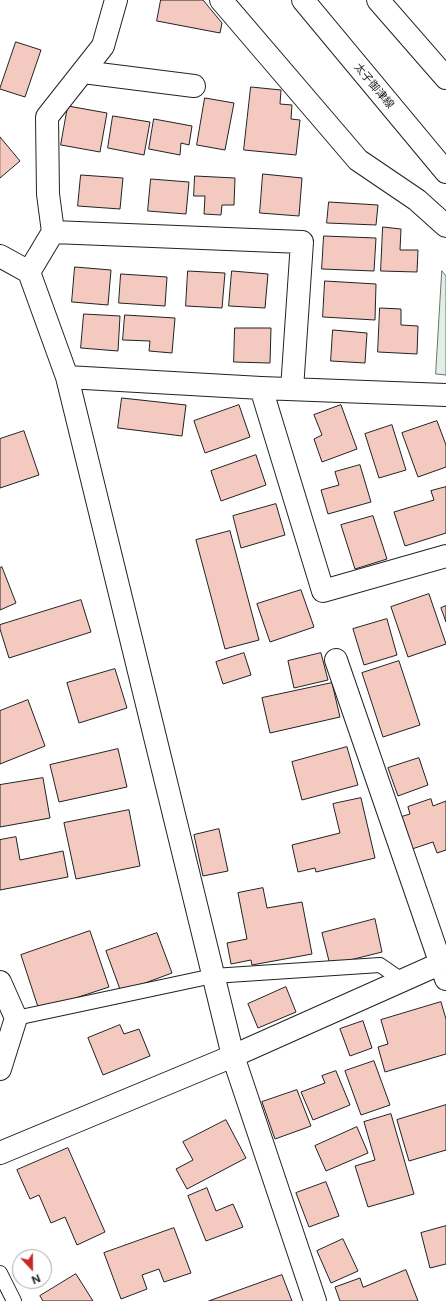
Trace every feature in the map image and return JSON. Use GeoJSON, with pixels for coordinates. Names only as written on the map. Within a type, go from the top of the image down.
{"type":"FeatureCollection","features":[{"type":"Feature","properties":{"kind":"street"},"geometry":{"type":"LineString","coordinates":[[29,272],[53,232],[48,194],[47,117],[103,46],[116,0]]}},
{"type":"Feature","properties":{"kind":"street"},"geometry":{"type":"LineString","coordinates":[[221,0],[358,160],[417,200],[446,226]]}},
{"type":"Feature","properties":{"kind":"street","name":"太子御津線"},"geometry":{"type":"LineString","coordinates":[[303,0],[446,172]]}},
{"type":"Feature","properties":{"kind":"street"},"geometry":{"type":"LineString","coordinates":[[378,0],[446,78]]}},
{"type":"Feature","properties":{"kind":"street"},"geometry":{"type":"LineString","coordinates":[[83,72],[194,86]]}},
{"type":"Feature","properties":{"kind":"street"},"geometry":{"type":"LineString","coordinates":[[53,232],[302,242],[292,388]]}},
{"type":"Feature","properties":{"kind":"street"},"geometry":{"type":"LineString","coordinates":[[0,256],[29,272],[67,377],[233,1056],[315,1301]]}},
{"type":"Feature","properties":{"kind":"street"},"geometry":{"type":"LineString","coordinates":[[67,377],[260,388],[446,394]]}},
{"type":"Feature","properties":{"kind":"street"},"geometry":{"type":"LineString","coordinates":[[260,388],[323,591],[446,556]]}},
{"type":"Feature","properties":{"kind":"street"},"geometry":{"type":"LineString","coordinates":[[0,1153],[233,1056],[403,981],[444,968],[336,660]]}},
{"type":"Feature","properties":{"kind":"street"},"geometry":{"type":"LineString","coordinates":[[0,982],[16,1018],[0,1069]]}},
{"type":"Feature","properties":{"kind":"lane"},"geometry":{"type":"LineString","coordinates":[[16,1018],[213,976],[380,965],[403,981]]}},
{"type":"Feature","properties":{"kind":"lane"},"geometry":{"type":"LineString","coordinates":[[0,1274],[14,1301]]}},
{"type":"Feature","properties":{"kind":"green space"},"geometry":{"type":"Polygon","coordinates":[[[442,271],[446,276],[446,375],[436,374],[442,271]]]}},
{"type":"Feature","properties":{"kind":"building"},"geometry":{"type":"Polygon","coordinates":[[[161,0],[203,0],[222,23],[220,33],[157,21],[161,0]]]}},
{"type":"Feature","properties":{"kind":"building"},"geometry":{"type":"Polygon","coordinates":[[[16,42],[41,50],[25,97],[0,89],[16,42]]]}},
{"type":"Feature","properties":{"kind":"building"},"geometry":{"type":"Polygon","coordinates":[[[251,87],[281,90],[280,104],[292,105],[291,119],[300,120],[296,155],[244,150],[251,87]]]}},
{"type":"Feature","properties":{"kind":"building"},"geometry":{"type":"Polygon","coordinates":[[[205,98],[234,103],[225,150],[197,145],[205,98]]]}},
{"type":"Feature","properties":{"kind":"building"},"geometry":{"type":"Polygon","coordinates":[[[68,106],[107,113],[100,152],[61,145],[68,106]]]}},
{"type":"Feature","properties":{"kind":"building"},"geometry":{"type":"Polygon","coordinates":[[[113,116],[150,122],[144,155],[108,148],[113,116]]]}},
{"type":"Feature","properties":{"kind":"building"},"geometry":{"type":"Polygon","coordinates":[[[154,119],[192,126],[189,145],[181,143],[180,155],[149,149],[154,119]]]}},
{"type":"Feature","properties":{"kind":"building"},"geometry":{"type":"Polygon","coordinates":[[[0,137],[20,161],[0,178],[0,137]]]}},
{"type":"Feature","properties":{"kind":"building"},"geometry":{"type":"Polygon","coordinates":[[[263,174],[302,178],[299,216],[260,213],[263,174]]]}},
{"type":"Feature","properties":{"kind":"building"},"geometry":{"type":"Polygon","coordinates":[[[81,175],[123,178],[120,209],[78,206],[81,175]]]}},
{"type":"Feature","properties":{"kind":"building"},"geometry":{"type":"Polygon","coordinates":[[[195,176],[235,178],[234,205],[222,205],[221,215],[204,214],[205,196],[194,196],[195,176]]]}},
{"type":"Feature","properties":{"kind":"building"},"geometry":{"type":"Polygon","coordinates":[[[151,179],[189,182],[186,214],[148,211],[151,179]]]}},
{"type":"Feature","properties":{"kind":"building"},"geometry":{"type":"Polygon","coordinates":[[[329,202],[378,205],[376,225],[327,223],[329,202]]]}},
{"type":"Feature","properties":{"kind":"building"},"geometry":{"type":"Polygon","coordinates":[[[383,227],[401,229],[400,250],[418,250],[417,272],[381,271],[383,227]]]}},
{"type":"Feature","properties":{"kind":"building"},"geometry":{"type":"Polygon","coordinates":[[[324,236],[376,238],[374,271],[322,269],[324,236]]]}},
{"type":"Feature","properties":{"kind":"building"},"geometry":{"type":"Polygon","coordinates":[[[75,267],[111,270],[108,305],[72,302],[75,267]]]}},
{"type":"Feature","properties":{"kind":"building"},"geometry":{"type":"Polygon","coordinates":[[[188,271],[225,273],[222,308],[186,306],[188,271]]]}},
{"type":"Feature","properties":{"kind":"building"},"geometry":{"type":"Polygon","coordinates":[[[232,271],[268,274],[265,308],[229,306],[232,271]]]}},
{"type":"Feature","properties":{"kind":"building"},"geometry":{"type":"Polygon","coordinates":[[[121,274],[167,277],[165,306],[119,303],[121,274]]]}},
{"type":"Feature","properties":{"kind":"building"},"geometry":{"type":"Polygon","coordinates":[[[325,281],[376,284],[375,320],[323,317],[325,281]]]}},
{"type":"Feature","properties":{"kind":"building"},"geometry":{"type":"Polygon","coordinates":[[[380,308],[401,309],[401,325],[418,326],[417,354],[378,352],[380,308]]]}},
{"type":"Feature","properties":{"kind":"building"},"geometry":{"type":"Polygon","coordinates":[[[84,314],[120,316],[118,351],[81,348],[84,314]]]}},
{"type":"Feature","properties":{"kind":"building"},"geometry":{"type":"Polygon","coordinates":[[[125,315],[175,318],[172,353],[149,351],[150,341],[123,340],[125,315]]]}},
{"type":"Feature","properties":{"kind":"building"},"geometry":{"type":"Polygon","coordinates":[[[235,328],[271,328],[270,363],[234,362],[235,328]]]}},
{"type":"Feature","properties":{"kind":"building"},"geometry":{"type":"Polygon","coordinates":[[[333,330],[367,333],[365,363],[331,361],[333,330]]]}},
{"type":"Feature","properties":{"kind":"building"},"geometry":{"type":"Polygon","coordinates":[[[122,398],[186,405],[182,436],[118,428],[122,398]]]}},
{"type":"Feature","properties":{"kind":"building"},"geometry":{"type":"Polygon","coordinates":[[[239,405],[250,437],[205,453],[194,421],[239,405]]]}},
{"type":"Feature","properties":{"kind":"building"},"geometry":{"type":"Polygon","coordinates":[[[341,405],[357,449],[322,462],[314,439],[322,435],[314,415],[341,405]]]}},
{"type":"Feature","properties":{"kind":"building"},"geometry":{"type":"Polygon","coordinates":[[[437,421],[446,445],[446,467],[418,477],[402,433],[437,421]]]}},
{"type":"Feature","properties":{"kind":"building"},"geometry":{"type":"Polygon","coordinates":[[[392,425],[406,470],[379,478],[365,434],[392,425]]]}},
{"type":"Feature","properties":{"kind":"building"},"geometry":{"type":"Polygon","coordinates":[[[24,431],[39,475],[0,488],[0,439],[24,431]]]}},
{"type":"Feature","properties":{"kind":"building"},"geometry":{"type":"Polygon","coordinates":[[[256,455],[266,485],[221,501],[211,471],[256,455]]]}},
{"type":"Feature","properties":{"kind":"building"},"geometry":{"type":"Polygon","coordinates":[[[360,465],[371,502],[328,514],[321,490],[339,485],[335,472],[360,465]]]}},
{"type":"Feature","properties":{"kind":"building"},"geometry":{"type":"Polygon","coordinates":[[[446,487],[446,533],[405,546],[394,512],[434,500],[431,491],[446,487]]]}},
{"type":"Feature","properties":{"kind":"building"},"geometry":{"type":"Polygon","coordinates":[[[276,504],[285,535],[241,548],[233,516],[276,504]]]}},
{"type":"Feature","properties":{"kind":"building"},"geometry":{"type":"Polygon","coordinates":[[[373,516],[387,559],[355,569],[341,525],[373,516]]]}},
{"type":"Feature","properties":{"kind":"building"},"geometry":{"type":"Polygon","coordinates":[[[230,531],[259,640],[225,649],[196,540],[230,531]]]}},
{"type":"Feature","properties":{"kind":"building"},"geometry":{"type":"Polygon","coordinates":[[[2,567],[16,603],[0,610],[0,568],[2,567]]]}},
{"type":"Feature","properties":{"kind":"building"},"geometry":{"type":"Polygon","coordinates":[[[301,590],[314,627],[270,642],[257,604],[301,590]]]}},
{"type":"Feature","properties":{"kind":"building"},"geometry":{"type":"Polygon","coordinates":[[[429,594],[446,644],[408,657],[391,607],[429,594]]]}},
{"type":"Feature","properties":{"kind":"building"},"geometry":{"type":"Polygon","coordinates":[[[81,600],[91,632],[9,658],[0,625],[81,600]]]}},
{"type":"Feature","properties":{"kind":"building"},"geometry":{"type":"Polygon","coordinates":[[[446,606],[446,622],[441,608],[446,606]]]}},
{"type":"Feature","properties":{"kind":"building"},"geometry":{"type":"Polygon","coordinates":[[[387,619],[397,655],[364,665],[353,629],[387,619]]]}},
{"type":"Feature","properties":{"kind":"building"},"geometry":{"type":"Polygon","coordinates":[[[244,653],[251,675],[223,684],[216,662],[244,653]]]}},
{"type":"Feature","properties":{"kind":"building"},"geometry":{"type":"Polygon","coordinates":[[[321,653],[328,680],[294,688],[288,661],[321,653]]]}},
{"type":"Feature","properties":{"kind":"building"},"geometry":{"type":"Polygon","coordinates":[[[399,661],[420,725],[383,737],[362,673],[399,661]]]}},
{"type":"Feature","properties":{"kind":"building"},"geometry":{"type":"Polygon","coordinates":[[[115,669],[127,708],[79,723],[67,683],[115,669]]]}},
{"type":"Feature","properties":{"kind":"building"},"geometry":{"type":"Polygon","coordinates":[[[332,683],[340,717],[270,733],[262,698],[332,683]]]}},
{"type":"Feature","properties":{"kind":"building"},"geometry":{"type":"Polygon","coordinates":[[[28,700],[45,746],[0,764],[0,711],[28,700]]]}},
{"type":"Feature","properties":{"kind":"building"},"geometry":{"type":"Polygon","coordinates":[[[347,747],[358,785],[302,800],[292,762],[347,747]]]}},
{"type":"Feature","properties":{"kind":"building"},"geometry":{"type":"Polygon","coordinates":[[[118,749],[127,787],[59,802],[50,765],[118,749]]]}},
{"type":"Feature","properties":{"kind":"building"},"geometry":{"type":"Polygon","coordinates":[[[419,758],[428,785],[398,796],[388,768],[419,758]]]}},
{"type":"Feature","properties":{"kind":"building"},"geometry":{"type":"Polygon","coordinates":[[[43,778],[50,818],[0,827],[0,785],[43,778]]]}},
{"type":"Feature","properties":{"kind":"building"},"geometry":{"type":"Polygon","coordinates":[[[361,798],[375,858],[316,872],[315,868],[298,872],[292,845],[340,833],[333,804],[361,798]]]}},
{"type":"Feature","properties":{"kind":"building"},"geometry":{"type":"Polygon","coordinates":[[[431,799],[433,806],[446,801],[446,850],[437,853],[433,842],[412,849],[400,817],[410,814],[408,807],[431,799]]]}},
{"type":"Feature","properties":{"kind":"building"},"geometry":{"type":"Polygon","coordinates":[[[129,810],[140,866],[76,879],[64,823],[129,810]]]}},
{"type":"Feature","properties":{"kind":"building"},"geometry":{"type":"Polygon","coordinates":[[[219,829],[228,871],[203,876],[194,835],[219,829]]]}},
{"type":"Feature","properties":{"kind":"building"},"geometry":{"type":"Polygon","coordinates":[[[16,837],[20,860],[63,851],[68,877],[0,890],[0,840],[16,837]]]}},
{"type":"Feature","properties":{"kind":"building"},"geometry":{"type":"Polygon","coordinates":[[[263,888],[267,908],[302,902],[312,954],[252,965],[251,960],[231,964],[227,943],[247,939],[238,893],[263,888]]]}},
{"type":"Feature","properties":{"kind":"building"},"geometry":{"type":"Polygon","coordinates":[[[375,919],[382,952],[330,965],[322,933],[375,919]]]}},
{"type":"Feature","properties":{"kind":"building"},"geometry":{"type":"Polygon","coordinates":[[[90,931],[109,987],[39,1010],[21,955],[90,931]]]}},
{"type":"Feature","properties":{"kind":"building"},"geometry":{"type":"Polygon","coordinates":[[[157,933],[172,973],[121,992],[106,951],[157,933]]]}},
{"type":"Feature","properties":{"kind":"building"},"geometry":{"type":"Polygon","coordinates":[[[286,987],[296,1012],[258,1028],[248,1004],[286,987]]]}},
{"type":"Feature","properties":{"kind":"building"},"geometry":{"type":"Polygon","coordinates":[[[441,1002],[446,1019],[446,1054],[385,1072],[378,1047],[388,1044],[381,1020],[441,1002]]]}},
{"type":"Feature","properties":{"kind":"building"},"geometry":{"type":"Polygon","coordinates":[[[363,1021],[372,1048],[350,1056],[340,1029],[363,1021]]]}},
{"type":"Feature","properties":{"kind":"building"},"geometry":{"type":"Polygon","coordinates":[[[120,1025],[124,1034],[139,1029],[150,1056],[103,1075],[88,1038],[120,1025]]]}},
{"type":"Feature","properties":{"kind":"building"},"geometry":{"type":"Polygon","coordinates":[[[374,1061],[390,1105],[361,1115],[345,1071],[374,1061]]]}},
{"type":"Feature","properties":{"kind":"building"},"geometry":{"type":"Polygon","coordinates":[[[336,1071],[350,1105],[313,1120],[301,1092],[325,1083],[322,1076],[336,1071]]]}},
{"type":"Feature","properties":{"kind":"building"},"geometry":{"type":"Polygon","coordinates":[[[297,1090],[311,1126],[275,1139],[262,1102],[297,1090]]]}},
{"type":"Feature","properties":{"kind":"building"},"geometry":{"type":"Polygon","coordinates":[[[446,1105],[446,1150],[409,1161],[397,1120],[446,1105]]]}},
{"type":"Feature","properties":{"kind":"building"},"geometry":{"type":"Polygon","coordinates":[[[391,1114],[414,1194],[368,1207],[355,1166],[375,1160],[364,1122],[391,1114]]]}},
{"type":"Feature","properties":{"kind":"building"},"geometry":{"type":"Polygon","coordinates":[[[226,1120],[246,1158],[187,1189],[176,1169],[193,1160],[183,1142],[226,1120]]]}},
{"type":"Feature","properties":{"kind":"building"},"geometry":{"type":"Polygon","coordinates":[[[357,1127],[368,1153],[326,1171],[315,1146],[357,1127]]]}},
{"type":"Feature","properties":{"kind":"building"},"geometry":{"type":"Polygon","coordinates":[[[68,1148],[105,1232],[77,1245],[65,1217],[51,1223],[39,1195],[30,1199],[17,1170],[68,1148]]]}},
{"type":"Feature","properties":{"kind":"building"},"geometry":{"type":"Polygon","coordinates":[[[326,1182],[339,1216],[309,1227],[296,1193],[326,1182]]]}},
{"type":"Feature","properties":{"kind":"building"},"geometry":{"type":"Polygon","coordinates":[[[207,1188],[216,1211],[233,1204],[243,1227],[206,1241],[188,1196],[207,1188]]]}},
{"type":"Feature","properties":{"kind":"building"},"geometry":{"type":"Polygon","coordinates":[[[446,1226],[446,1264],[430,1268],[421,1233],[446,1226]]]}},
{"type":"Feature","properties":{"kind":"building"},"geometry":{"type":"Polygon","coordinates":[[[174,1228],[191,1273],[164,1282],[159,1269],[142,1275],[147,1289],[121,1299],[104,1253],[174,1228]]]}},
{"type":"Feature","properties":{"kind":"building"},"geometry":{"type":"Polygon","coordinates":[[[343,1239],[358,1271],[331,1283],[317,1251],[343,1239]]]}},
{"type":"Feature","properties":{"kind":"building"},"geometry":{"type":"Polygon","coordinates":[[[406,1270],[418,1301],[340,1301],[335,1287],[360,1278],[363,1287],[406,1270]]]}},
{"type":"Feature","properties":{"kind":"building"},"geometry":{"type":"Polygon","coordinates":[[[76,1274],[93,1301],[43,1301],[40,1296],[76,1274]]]}},
{"type":"Feature","properties":{"kind":"building"},"geometry":{"type":"Polygon","coordinates":[[[282,1275],[292,1301],[209,1301],[282,1275]]]}}]}
